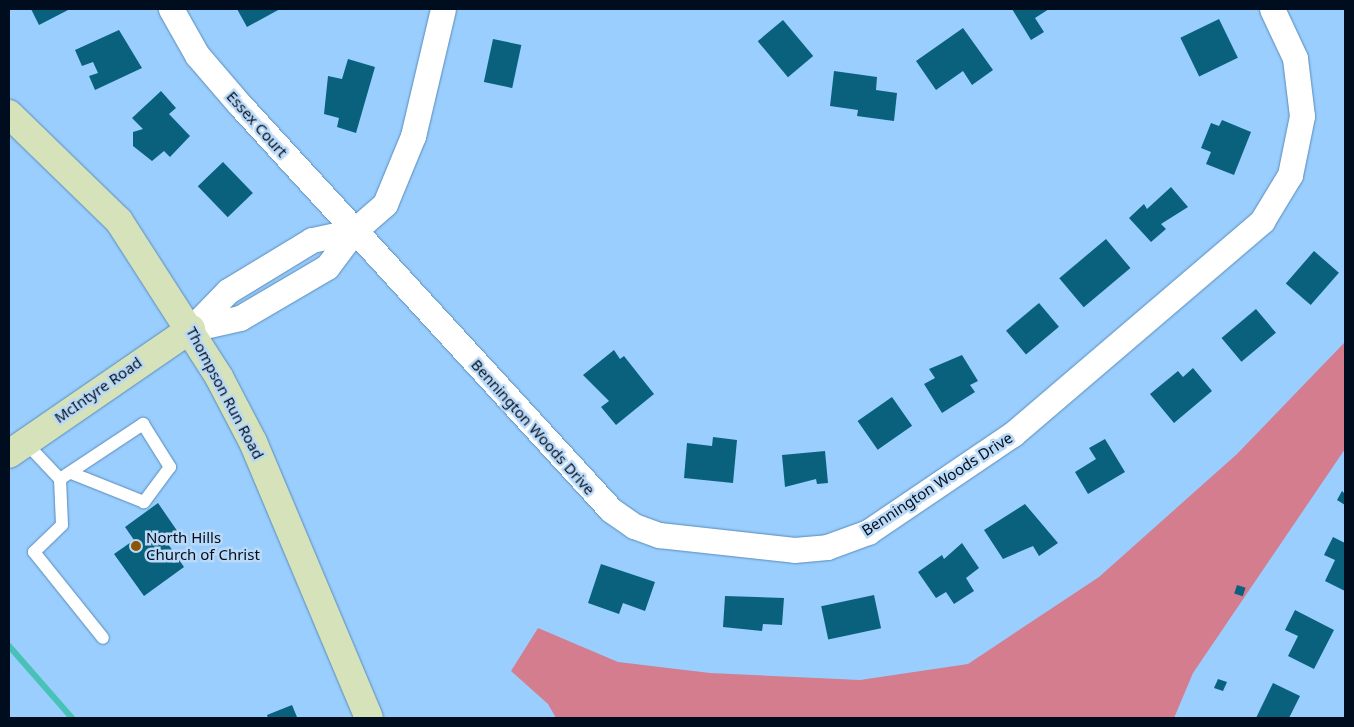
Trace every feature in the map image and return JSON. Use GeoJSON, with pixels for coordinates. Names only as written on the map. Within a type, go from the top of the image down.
{"type":"FeatureCollection","features":[{"type":"Feature","properties":{"kind":"street","name":"Essex Court"},"geometry":{"type":"LineString","coordinates":[[171,9],[197,55],[354,231]]}},
{"type":"Feature","properties":{"kind":"street"},"geometry":{"type":"LineString","coordinates":[[354,231],[393,193],[425,91],[443,9]]}},
{"type":"Feature","properties":{"kind":"street","name":"Bennington Woods Drive"},"geometry":{"type":"LineString","coordinates":[[354,231],[585,485],[625,520],[659,535],[695,540],[794,550],[827,547],[884,522],[1052,405],[1262,221],[1290,175],[1302,116],[1295,58],[1272,9]]}},
{"type":"Feature","properties":{"kind":"street","name":"Thompson Run Road"},"geometry":{"type":"LineString","coordinates":[[9,114],[119,221],[191,329],[253,442],[369,718]]}},
{"type":"Feature","properties":{"kind":"street","name":"McIntyre Road"},"geometry":{"type":"LineString","coordinates":[[13,451],[191,329],[240,318],[327,267],[354,231]]}},
{"type":"Feature","properties":{"kind":"lane"},"geometry":{"type":"LineString","coordinates":[[13,451],[65,476],[144,502],[170,468],[143,424],[65,476]]}},
{"type":"Feature","properties":{"kind":"lane"},"geometry":{"type":"LineString","coordinates":[[65,476],[62,525],[34,552],[103,638]]}},
{"type":"Feature","properties":{"kind":"shaded area"},"geometry":{"type":"Polygon","coordinates":[[[1345,342],[1345,449],[1193,673],[1174,718],[556,718],[548,704],[511,671],[538,628],[618,662],[710,673],[860,680],[968,664],[1099,577],[1237,454],[1345,342]]]}},
{"type":"Feature","properties":{"kind":"building"},"geometry":{"type":"Polygon","coordinates":[[[31,9],[70,9],[39,25],[31,9]]]}},
{"type":"Feature","properties":{"kind":"building"},"geometry":{"type":"Polygon","coordinates":[[[237,9],[280,9],[247,27],[237,9]]]}},
{"type":"Feature","properties":{"kind":"building"},"geometry":{"type":"Polygon","coordinates":[[[1012,9],[1049,9],[1035,18],[1044,32],[1031,40],[1012,9]]]}},
{"type":"Feature","properties":{"kind":"building"},"geometry":{"type":"Polygon","coordinates":[[[1219,19],[1238,58],[1199,76],[1180,38],[1219,19]]]}},
{"type":"Feature","properties":{"kind":"building"},"geometry":{"type":"Polygon","coordinates":[[[783,20],[813,56],[788,77],[758,41],[783,20]]]}},
{"type":"Feature","properties":{"kind":"building"},"geometry":{"type":"Polygon","coordinates":[[[963,28],[993,70],[972,85],[963,71],[936,90],[916,61],[963,28]]]}},
{"type":"Feature","properties":{"kind":"building"},"geometry":{"type":"Polygon","coordinates":[[[119,30],[142,68],[95,90],[89,76],[98,73],[93,62],[82,66],[75,50],[119,30]]]}},
{"type":"Feature","properties":{"kind":"building"},"geometry":{"type":"Polygon","coordinates":[[[493,39],[521,45],[512,88],[484,82],[493,39]]]}},
{"type":"Feature","properties":{"kind":"building"},"geometry":{"type":"Polygon","coordinates":[[[348,59],[375,67],[356,133],[337,127],[339,118],[324,114],[328,76],[342,79],[348,59]]]}},
{"type":"Feature","properties":{"kind":"building"},"geometry":{"type":"Polygon","coordinates":[[[834,71],[877,77],[876,90],[897,93],[894,121],[857,116],[858,110],[830,106],[834,71]]]}},
{"type":"Feature","properties":{"kind":"building"},"geometry":{"type":"Polygon","coordinates":[[[161,91],[176,108],[169,114],[190,136],[170,157],[164,151],[152,161],[133,146],[133,132],[143,129],[132,118],[161,91]]]}},
{"type":"Feature","properties":{"kind":"building"},"geometry":{"type":"Polygon","coordinates":[[[1222,120],[1251,132],[1234,175],[1206,164],[1211,152],[1201,148],[1211,123],[1219,126],[1222,120]]]}},
{"type":"Feature","properties":{"kind":"building"},"geometry":{"type":"Polygon","coordinates":[[[223,162],[253,193],[228,217],[198,186],[223,162]]]}},
{"type":"Feature","properties":{"kind":"building"},"geometry":{"type":"Polygon","coordinates":[[[1171,187],[1188,207],[1161,224],[1166,229],[1151,242],[1129,218],[1144,204],[1147,209],[1171,187]]]}},
{"type":"Feature","properties":{"kind":"building"},"geometry":{"type":"Polygon","coordinates":[[[1106,239],[1130,268],[1084,307],[1059,278],[1106,239]]]}},
{"type":"Feature","properties":{"kind":"building"},"geometry":{"type":"Polygon","coordinates":[[[1314,251],[1339,273],[1311,305],[1286,283],[1314,251]]]}},
{"type":"Feature","properties":{"kind":"building"},"geometry":{"type":"Polygon","coordinates":[[[1039,303],[1059,327],[1026,354],[1006,331],[1039,303]]]}},
{"type":"Feature","properties":{"kind":"building"},"geometry":{"type":"Polygon","coordinates":[[[1256,309],[1276,333],[1241,362],[1222,338],[1256,309]]]}},
{"type":"Feature","properties":{"kind":"building"},"geometry":{"type":"Polygon","coordinates":[[[614,350],[620,359],[624,356],[654,394],[616,425],[601,407],[609,401],[583,375],[614,350]]]}},
{"type":"Feature","properties":{"kind":"building"},"geometry":{"type":"Polygon","coordinates":[[[962,355],[978,381],[970,385],[975,392],[942,413],[924,384],[935,378],[929,369],[962,355]]]}},
{"type":"Feature","properties":{"kind":"building"},"geometry":{"type":"Polygon","coordinates":[[[1193,368],[1212,391],[1174,423],[1150,394],[1178,371],[1183,377],[1193,368]]]}},
{"type":"Feature","properties":{"kind":"building"},"geometry":{"type":"Polygon","coordinates":[[[892,397],[912,426],[878,450],[858,421],[892,397]]]}},
{"type":"Feature","properties":{"kind":"building"},"geometry":{"type":"Polygon","coordinates":[[[713,437],[737,440],[733,483],[684,478],[687,443],[712,446],[713,437]]]}},
{"type":"Feature","properties":{"kind":"building"},"geometry":{"type":"Polygon","coordinates":[[[1105,439],[1125,472],[1088,494],[1075,472],[1096,459],[1089,448],[1105,439]]]}},
{"type":"Feature","properties":{"kind":"building"},"geometry":{"type":"Polygon","coordinates":[[[825,451],[828,483],[817,484],[816,479],[785,487],[782,455],[825,451]]]}},
{"type":"Feature","properties":{"kind":"building"},"geometry":{"type":"Polygon","coordinates":[[[1342,491],[1345,494],[1345,505],[1337,500],[1342,491]]]}},
{"type":"Feature","properties":{"kind":"building"},"geometry":{"type":"Polygon","coordinates":[[[158,503],[180,535],[168,544],[184,567],[144,596],[114,554],[134,540],[125,527],[158,503]]]}},
{"type":"Feature","properties":{"kind":"building"},"geometry":{"type":"Polygon","coordinates":[[[1025,504],[1058,543],[1039,556],[1033,546],[1003,559],[984,530],[1025,504]]]}},
{"type":"Feature","properties":{"kind":"building"},"geometry":{"type":"Polygon","coordinates":[[[1333,537],[1345,543],[1345,591],[1325,581],[1335,560],[1324,555],[1333,537]]]}},
{"type":"Feature","properties":{"kind":"building"},"geometry":{"type":"Polygon","coordinates":[[[962,543],[979,568],[966,578],[974,591],[954,604],[946,592],[936,598],[918,572],[942,555],[944,559],[962,543]]]}},
{"type":"Feature","properties":{"kind":"building"},"geometry":{"type":"Polygon","coordinates":[[[601,564],[655,582],[645,611],[623,603],[619,614],[588,603],[601,564]]]}},
{"type":"Feature","properties":{"kind":"building"},"geometry":{"type":"Polygon","coordinates":[[[1237,585],[1246,588],[1243,596],[1234,594],[1237,585]]]}},
{"type":"Feature","properties":{"kind":"building"},"geometry":{"type":"Polygon","coordinates":[[[874,595],[881,628],[828,639],[821,606],[874,595]]]}},
{"type":"Feature","properties":{"kind":"building"},"geometry":{"type":"Polygon","coordinates":[[[725,596],[784,598],[782,625],[763,624],[762,631],[723,627],[725,596]]]}},
{"type":"Feature","properties":{"kind":"building"},"geometry":{"type":"Polygon","coordinates":[[[1295,610],[1334,630],[1314,669],[1288,656],[1298,636],[1285,630],[1295,610]]]}},
{"type":"Feature","properties":{"kind":"building"},"geometry":{"type":"Polygon","coordinates":[[[1218,679],[1227,682],[1223,691],[1214,688],[1218,679]]]}},
{"type":"Feature","properties":{"kind":"building"},"geometry":{"type":"Polygon","coordinates":[[[1273,683],[1300,696],[1289,718],[1256,718],[1273,683]]]}},
{"type":"Feature","properties":{"kind":"building"},"geometry":{"type":"Polygon","coordinates":[[[292,705],[297,717],[304,718],[268,718],[267,715],[292,705]]]}},
{"type":"Feature","properties":{"kind":"waterway"},"geometry":{"type":"LineString","coordinates":[[9,646],[72,718]]}},
{"type":"Feature","properties":{"kind":"place","name":"North Hills Church of Christ"},"geometry":{"type":"Point","coordinates":[136,546]}}]}
